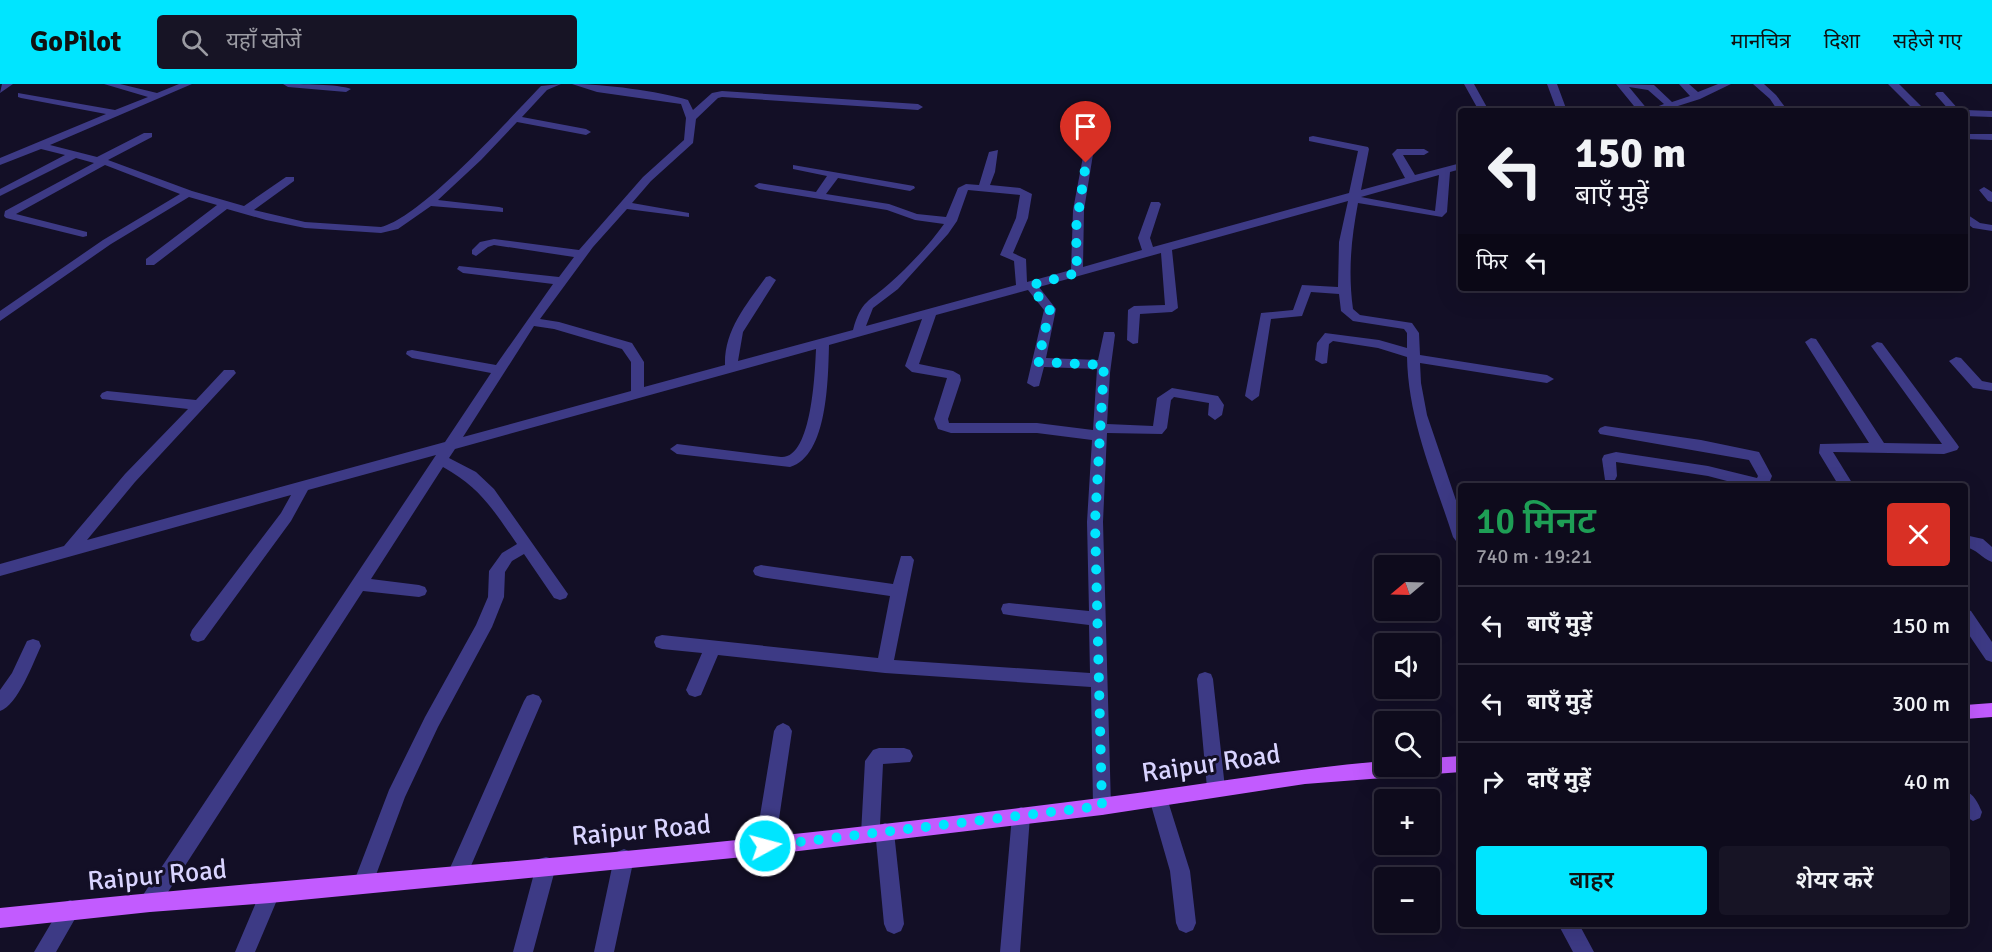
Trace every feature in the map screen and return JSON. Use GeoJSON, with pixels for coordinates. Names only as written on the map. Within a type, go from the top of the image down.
{"type":"FeatureCollection","features":[{"type":"Feature","properties":{"kind":"main road"},"geometry":{"type":"LineString","coordinates":[[1968,712],[1992,710]]}},
{"type":"Feature","properties":{"kind":"main road","name":"Raipur Road"},"geometry":{"type":"LineString","coordinates":[[1440,765],[1458,764]]}},
{"type":"Feature","properties":{"kind":"main road","name":"Raipur Road"},"geometry":{"type":"LineString","coordinates":[[0,918],[150,902],[270,893],[765,846],[1102,806],[1305,776],[1374,770]]}},
{"type":"Feature","properties":{"kind":"street"},"geometry":{"type":"LineString","coordinates":[[0,90],[8,84]]}},
{"type":"Feature","properties":{"kind":"street"},"geometry":{"type":"LineString","coordinates":[[109,84],[156,96]]}},
{"type":"Feature","properties":{"kind":"street"},"geometry":{"type":"LineString","coordinates":[[0,162],[187,84]]}},
{"type":"Feature","properties":{"kind":"street"},"geometry":{"type":"LineString","coordinates":[[288,84],[346,90]]}},
{"type":"Feature","properties":{"kind":"street"},"geometry":{"type":"LineString","coordinates":[[38,145],[101,161],[245,211],[305,225],[381,230],[394,227],[429,202],[477,158],[544,88],[556,84]]}},
{"type":"Feature","properties":{"kind":"street"},"geometry":{"type":"LineString","coordinates":[[150,902],[499,370],[560,281],[581,254],[657,169],[689,141],[691,118],[688,105],[681,100],[597,89],[577,84]]}},
{"type":"Feature","properties":{"kind":"street"},"geometry":{"type":"LineString","coordinates":[[1469,84],[1482,108]]}},
{"type":"Feature","properties":{"kind":"street"},"geometry":{"type":"LineString","coordinates":[[1552,84],[1561,108]]}},
{"type":"Feature","properties":{"kind":"street"},"geometry":{"type":"LineString","coordinates":[[1621,84],[1641,108]]}},
{"type":"Feature","properties":{"kind":"street"},"geometry":{"type":"LineString","coordinates":[[1627,84],[1651,87],[1670,105]]}},
{"type":"Feature","properties":{"kind":"street"},"geometry":{"type":"LineString","coordinates":[[1684,84],[1697,96]]}},
{"type":"Feature","properties":{"kind":"street"},"geometry":{"type":"LineString","coordinates":[[1661,108],[1726,84]]}},
{"type":"Feature","properties":{"kind":"street"},"geometry":{"type":"LineString","coordinates":[[1758,84],[1770,93],[1781,108]]}},
{"type":"Feature","properties":{"kind":"street"},"geometry":{"type":"LineString","coordinates":[[1893,84],[1919,108]]}},
{"type":"Feature","properties":{"kind":"street"},"geometry":{"type":"LineString","coordinates":[[691,118],[715,96],[722,94],[918,107]]}},
{"type":"Feature","properties":{"kind":"street"},"geometry":{"type":"LineString","coordinates":[[1940,94],[1952,108]]}},
{"type":"Feature","properties":{"kind":"street"},"geometry":{"type":"LineString","coordinates":[[21,95],[114,113]]}},
{"type":"Feature","properties":{"kind":"street"},"geometry":{"type":"LineString","coordinates":[[1968,113],[1992,114]]}},
{"type":"Feature","properties":{"kind":"street"},"geometry":{"type":"LineString","coordinates":[[514,118],[586,132]]}},
{"type":"Feature","properties":{"kind":"street"},"geometry":{"type":"LineString","coordinates":[[83,234],[10,216],[9,213],[148,135]]}},
{"type":"Feature","properties":{"kind":"street"},"geometry":{"type":"LineString","coordinates":[[1968,137],[1992,137]]}},
{"type":"Feature","properties":{"kind":"street"},"geometry":{"type":"LineString","coordinates":[[1313,139],[1364,149],[1345,242],[1344,291],[1347,311],[1352,316],[1402,324],[1411,329],[1420,415],[1458,528]]}},
{"type":"Feature","properties":{"kind":"street"},"geometry":{"type":"LineString","coordinates":[[1077,273],[1078,202],[1089,148]]}},
{"type":"Feature","properties":{"kind":"street"},"geometry":{"type":"LineString","coordinates":[[1412,180],[1397,154],[1401,151],[1424,152]]}},
{"type":"Feature","properties":{"kind":"street"},"geometry":{"type":"LineString","coordinates":[[983,188],[990,172],[994,152]]}},
{"type":"Feature","properties":{"kind":"street"},"geometry":{"type":"LineString","coordinates":[[0,193],[75,154]]}},
{"type":"Feature","properties":{"kind":"street"},"geometry":{"type":"LineString","coordinates":[[797,167],[910,188]]}},
{"type":"Feature","properties":{"kind":"street"},"geometry":{"type":"LineString","coordinates":[[0,570],[303,486],[445,452],[732,368],[1458,167]]}},
{"type":"Feature","properties":{"kind":"street"},"geometry":{"type":"LineString","coordinates":[[1353,197],[1438,215],[1441,212],[1445,171]]}},
{"type":"Feature","properties":{"kind":"street"},"geometry":{"type":"LineString","coordinates":[[819,196],[831,178],[837,175]]}},
{"type":"Feature","properties":{"kind":"street"},"geometry":{"type":"LineString","coordinates":[[245,211],[290,179]]}},
{"type":"Feature","properties":{"kind":"street"},"geometry":{"type":"LineString","coordinates":[[759,186],[889,207],[915,217],[951,220]]}},
{"type":"Feature","properties":{"kind":"street"},"geometry":{"type":"LineString","coordinates":[[858,333],[867,308],[894,286],[928,250],[951,220],[963,188],[1020,191],[1026,194],[1022,218],[1006,255],[1020,260],[1020,277],[1050,309],[1034,383]]}},
{"type":"Feature","properties":{"kind":"street"},"geometry":{"type":"LineString","coordinates":[[0,317],[107,242],[188,193]]}},
{"type":"Feature","properties":{"kind":"street"},"geometry":{"type":"LineString","coordinates":[[429,202],[499,210]]}},
{"type":"Feature","properties":{"kind":"street"},"geometry":{"type":"LineString","coordinates":[[1149,253],[1144,238],[1155,204]]}},
{"type":"Feature","properties":{"kind":"street"},"geometry":{"type":"LineString","coordinates":[[150,262],[225,205]]}},
{"type":"Feature","properties":{"kind":"street"},"geometry":{"type":"LineString","coordinates":[[625,205],[685,215]]}},
{"type":"Feature","properties":{"kind":"street"},"geometry":{"type":"LineString","coordinates":[[1968,218],[1977,226],[1992,228]]}},
{"type":"Feature","properties":{"kind":"street"},"geometry":{"type":"LineString","coordinates":[[476,252],[484,244],[494,242],[581,254]]}},
{"type":"Feature","properties":{"kind":"street"},"geometry":{"type":"LineString","coordinates":[[1133,340],[1134,310],[1172,308],[1167,248]]}},
{"type":"Feature","properties":{"kind":"street"},"geometry":{"type":"LineString","coordinates":[[463,269],[560,281]]}},
{"type":"Feature","properties":{"kind":"street"},"geometry":{"type":"LineString","coordinates":[[732,368],[730,350],[735,334],[770,280]]}},
{"type":"Feature","properties":{"kind":"street"},"geometry":{"type":"LineString","coordinates":[[1252,396],[1265,316],[1301,311],[1306,288],[1344,291]]}},
{"type":"Feature","properties":{"kind":"street"},"geometry":{"type":"LineString","coordinates":[[932,312],[912,366],[917,369],[953,375],[954,380],[941,419],[943,426],[1101,432],[1157,431],[1160,428],[1164,398],[1172,392],[1213,399],[1217,405],[1215,415]]}},
{"type":"Feature","properties":{"kind":"street"},"geometry":{"type":"LineString","coordinates":[[531,322],[555,325],[627,346],[634,353],[638,365],[637,395]]}},
{"type":"Feature","properties":{"kind":"street"},"geometry":{"type":"LineString","coordinates":[[1102,806],[1101,681],[1095,522],[1104,365],[1109,335]]}},
{"type":"Feature","properties":{"kind":"street"},"geometry":{"type":"LineString","coordinates":[[1322,360],[1323,343],[1330,336],[1379,344],[1413,356],[1547,379]]}},
{"type":"Feature","properties":{"kind":"street"},"geometry":{"type":"LineString","coordinates":[[1810,342],[1880,448]]}},
{"type":"Feature","properties":{"kind":"street"},"geometry":{"type":"LineString","coordinates":[[677,449],[778,462],[792,462],[798,458],[811,433],[816,411],[820,390],[822,343]]}},
{"type":"Feature","properties":{"kind":"street"},"geometry":{"type":"LineString","coordinates":[[1845,483],[1825,447],[1944,449],[1952,447],[1877,346]]}},
{"type":"Feature","properties":{"kind":"street"},"geometry":{"type":"LineString","coordinates":[[412,354],[499,370]]}},
{"type":"Feature","properties":{"kind":"street"},"geometry":{"type":"LineString","coordinates":[[1956,361],[1978,385],[1992,387]]}},
{"type":"Feature","properties":{"kind":"street"},"geometry":{"type":"LineString","coordinates":[[1038,362],[1104,365]]}},
{"type":"Feature","properties":{"kind":"street"},"geometry":{"type":"LineString","coordinates":[[70,550],[130,478],[229,373]]}},
{"type":"Feature","properties":{"kind":"street"},"geometry":{"type":"LineString","coordinates":[[107,396],[198,405]]}},
{"type":"Feature","properties":{"kind":"street"},"geometry":{"type":"LineString","coordinates":[[1605,431],[1695,444],[1754,456],[1765,476],[1761,483]]}},
{"type":"Feature","properties":{"kind":"street"},"geometry":{"type":"LineString","coordinates":[[445,452],[478,482],[527,545],[560,594]]}},
{"type":"Feature","properties":{"kind":"street"},"geometry":{"type":"LineString","coordinates":[[1610,476],[1609,459],[1616,457],[1708,471],[1751,483]]}},
{"type":"Feature","properties":{"kind":"street"},"geometry":{"type":"LineString","coordinates":[[198,635],[286,517],[303,486]]}},
{"type":"Feature","properties":{"kind":"street"},"geometry":{"type":"LineString","coordinates":[[1968,541],[1978,543],[1992,556]]}},
{"type":"Feature","properties":{"kind":"street"},"geometry":{"type":"LineString","coordinates":[[363,884],[396,796],[431,722],[484,627],[496,597],[497,571],[507,557],[527,545]]}},
{"type":"Feature","properties":{"kind":"street"},"geometry":{"type":"LineString","coordinates":[[885,666],[898,591],[906,560]]}},
{"type":"Feature","properties":{"kind":"street"},"geometry":{"type":"LineString","coordinates":[[761,571],[898,591]]}},
{"type":"Feature","properties":{"kind":"street"},"geometry":{"type":"LineString","coordinates":[[358,584],[419,591]]}},
{"type":"Feature","properties":{"kind":"street"},"geometry":{"type":"LineString","coordinates":[[1009,609],[1098,619]]}},
{"type":"Feature","properties":{"kind":"street"},"geometry":{"type":"LineString","coordinates":[[1968,620],[1992,655]]}},
{"type":"Feature","properties":{"kind":"street"},"geometry":{"type":"LineString","coordinates":[[662,642],[885,666],[1101,681]]}},
{"type":"Feature","properties":{"kind":"street"},"geometry":{"type":"LineString","coordinates":[[0,704],[18,678],[33,646]]}},
{"type":"Feature","properties":{"kind":"street"},"geometry":{"type":"LineString","coordinates":[[695,690],[713,648]]}},
{"type":"Feature","properties":{"kind":"street"},"geometry":{"type":"LineString","coordinates":[[1205,679],[1216,788]]}},
{"type":"Feature","properties":{"kind":"street"},"geometry":{"type":"LineString","coordinates":[[458,875],[533,701]]}},
{"type":"Feature","properties":{"kind":"street"},"geometry":{"type":"LineString","coordinates":[[765,846],[783,731]]}},
{"type":"Feature","properties":{"kind":"street"},"geometry":{"type":"LineString","coordinates":[[894,924],[878,833],[874,761],[879,756],[904,756]]}},
{"type":"Feature","properties":{"kind":"street"},"geometry":{"type":"LineString","coordinates":[[1158,798],[1180,871],[1186,923]]}},
{"type":"Feature","properties":{"kind":"street"},"geometry":{"type":"LineString","coordinates":[[1010,952],[1021,816]]}},
{"type":"Feature","properties":{"kind":"street"},"geometry":{"type":"LineString","coordinates":[[604,952],[624,858]]}},
{"type":"Feature","properties":{"kind":"street"},"geometry":{"type":"LineString","coordinates":[[523,952],[546,866]]}},
{"type":"Feature","properties":{"kind":"street"},"geometry":{"type":"LineString","coordinates":[[245,952],[270,893]]}},
{"type":"Feature","properties":{"kind":"street"},"geometry":{"type":"LineString","coordinates":[[45,952],[70,910]]}},
{"type":"Feature","properties":{"kind":"street"},"geometry":{"type":"LineString","coordinates":[[1570,927],[1584,952]]}},
{"type":"Feature","properties":{"kind":"route"},"geometry":{"type":"LineString","coordinates":[[765,846],[1102,806],[1101,681],[1095,522],[1104,365],[1038,362],[1050,309],[1032,285],[1077,273],[1078,202],[1086,163]]}}]}
